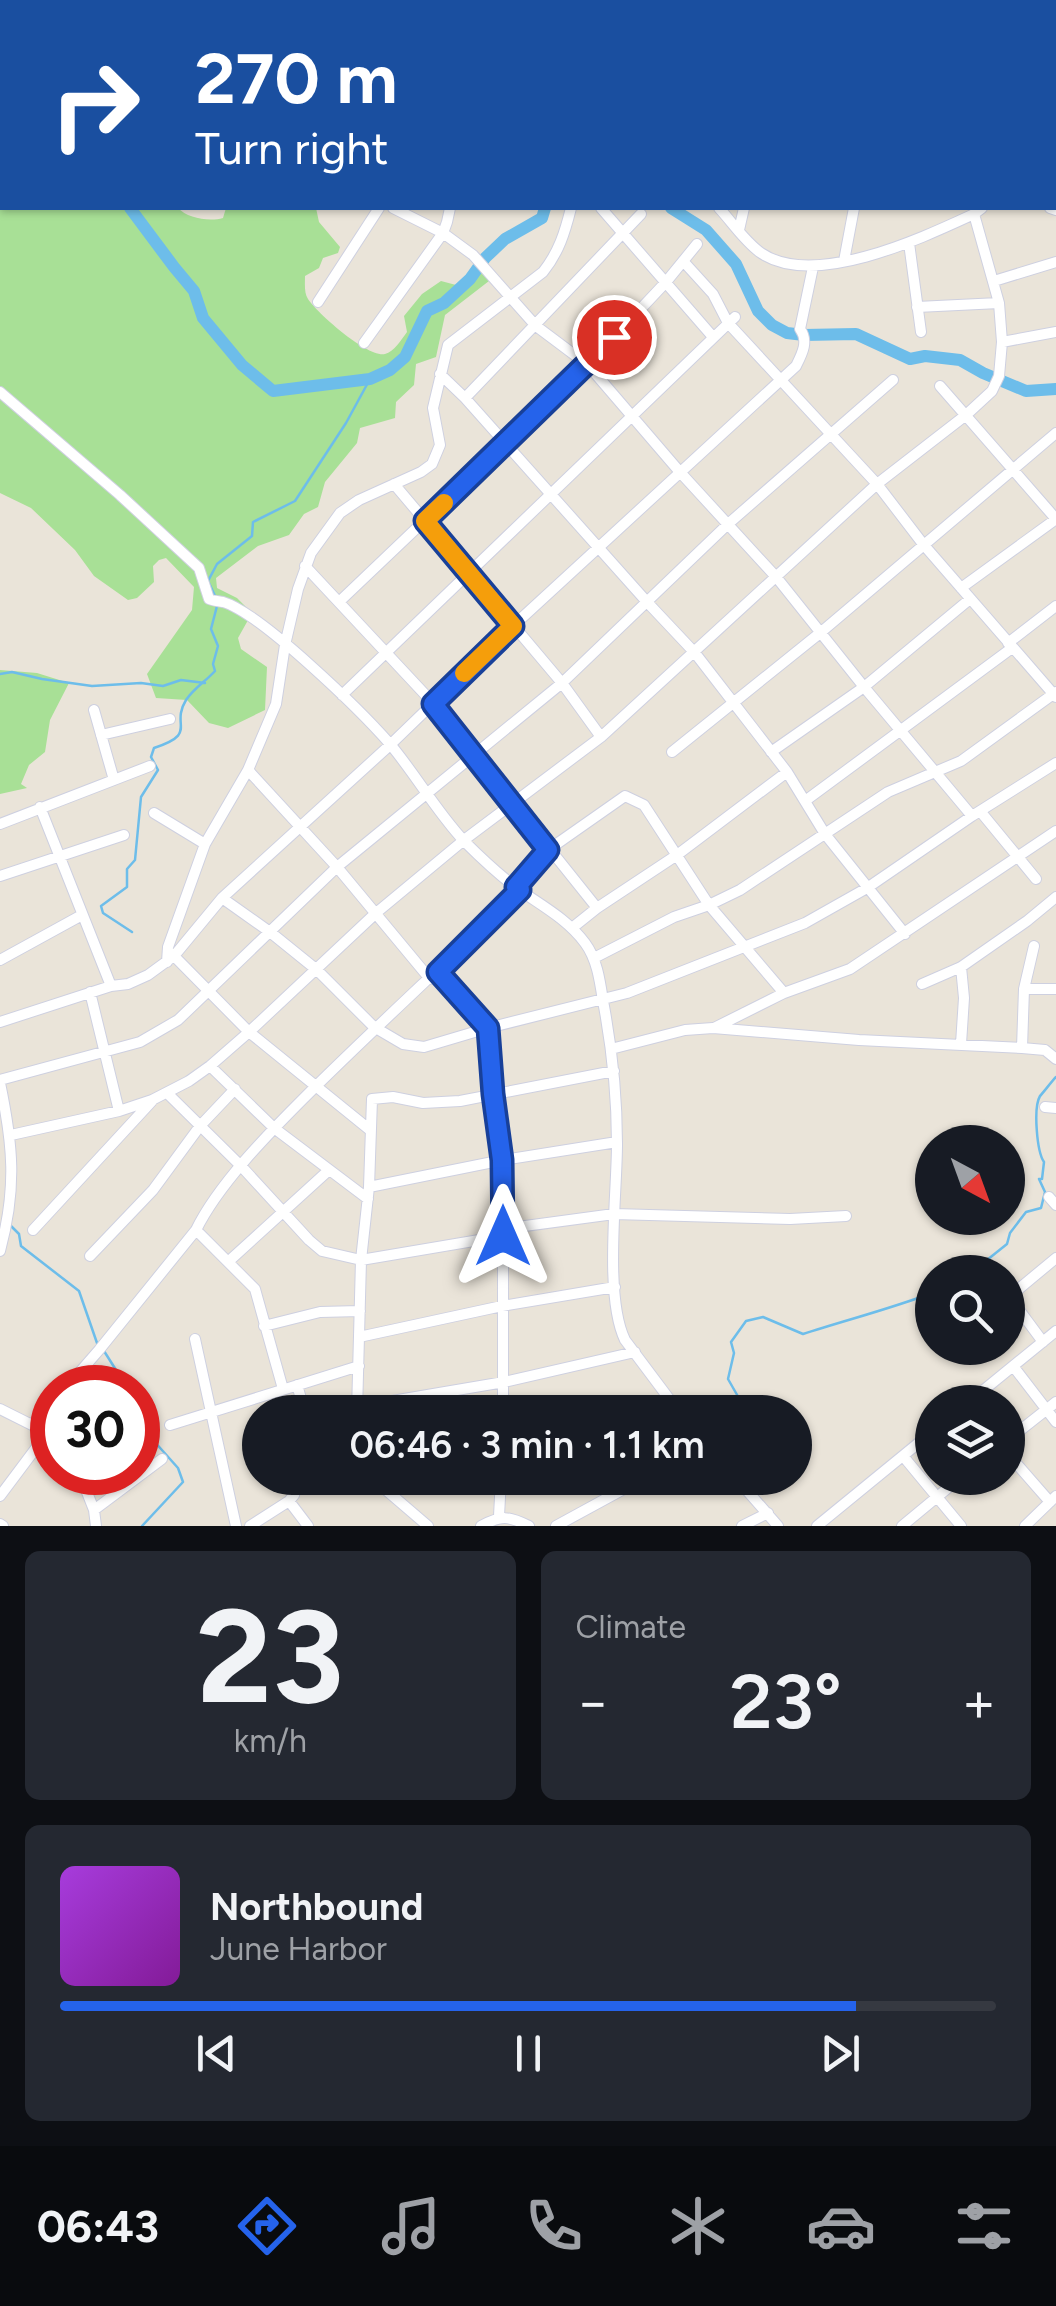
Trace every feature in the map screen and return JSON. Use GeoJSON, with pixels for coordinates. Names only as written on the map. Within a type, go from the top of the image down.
{"type":"FeatureCollection","features":[{"type":"Feature","properties":{"kind":"street"},"geometry":{"type":"LineString","coordinates":[[318,302],[378,210]]}},
{"type":"Feature","properties":{"kind":"street"},"geometry":{"type":"LineString","coordinates":[[397,210],[442,233],[482,263],[536,326],[588,365],[778,578],[935,773],[1036,879]]}},
{"type":"Feature","properties":{"kind":"street"},"geometry":{"type":"LineString","coordinates":[[364,343],[442,233],[450,210]]}},
{"type":"Feature","properties":{"kind":"street"},"geometry":{"type":"LineString","coordinates":[[370,1130],[249,1032],[210,991],[171,959],[168,947],[205,844],[248,770],[276,704],[305,566],[316,544],[340,514],[359,500],[432,464],[440,444],[434,408],[448,345],[543,272],[564,238],[571,210]]}},
{"type":"Feature","properties":{"kind":"street"},"geometry":{"type":"LineString","coordinates":[[603,210],[713,337]]}},
{"type":"Feature","properties":{"kind":"street"},"geometry":{"type":"LineString","coordinates":[[11,1135],[152,1100],[210,1066],[376,913],[464,840],[601,738],[877,484],[966,416],[998,380],[1002,342],[999,303],[978,211],[909,243],[813,267],[788,264],[758,251],[721,210]]}},
{"type":"Feature","properties":{"kind":"street"},"geometry":{"type":"LineString","coordinates":[[739,230],[744,210]]}},
{"type":"Feature","properties":{"kind":"street"},"geometry":{"type":"LineString","coordinates":[[844,261],[854,210]]}},
{"type":"Feature","properties":{"kind":"street"},"geometry":{"type":"LineString","coordinates":[[465,398],[640,214]]}},
{"type":"Feature","properties":{"kind":"street"},"geometry":{"type":"LineString","coordinates":[[909,243],[920,332]]}},
{"type":"Feature","properties":{"kind":"street"},"geometry":{"type":"LineString","coordinates":[[340,601],[588,365],[697,244]]}},
{"type":"Feature","properties":{"kind":"street"},"geometry":{"type":"LineString","coordinates":[[594,958],[674,917],[740,890],[888,792],[961,761],[1055,694],[683,261]]}},
{"type":"Feature","properties":{"kind":"street"},"geometry":{"type":"LineString","coordinates":[[994,281],[1056,262]]}},
{"type":"Feature","properties":{"kind":"street"},"geometry":{"type":"LineString","coordinates":[[0,1022],[110,986],[128,984],[171,959],[222,898],[796,366],[803,351],[804,335],[800,329],[813,267]]}},
{"type":"Feature","properties":{"kind":"street"},"geometry":{"type":"LineString","coordinates":[[917,307],[999,303]]}},
{"type":"Feature","properties":{"kind":"street"},"geometry":{"type":"LineString","coordinates":[[342,696],[731,320]]}},
{"type":"Feature","properties":{"kind":"street"},"geometry":{"type":"LineString","coordinates":[[1002,342],[1056,332]]}},
{"type":"Feature","properties":{"kind":"street"},"geometry":{"type":"LineString","coordinates":[[440,374],[695,653],[788,772],[825,834],[904,934]]}},
{"type":"Feature","properties":{"kind":"street"},"geometry":{"type":"LineString","coordinates":[[0,1251],[13,1178],[11,1135],[0,1082],[140,1042],[178,1020],[337,867],[562,684],[728,524],[893,380]]}},
{"type":"Feature","properties":{"kind":"street"},"geometry":{"type":"LineString","coordinates":[[940,386],[1056,519],[962,588]]}},
{"type":"Feature","properties":{"kind":"street"},"geometry":{"type":"LineString","coordinates":[[0,392],[199,568],[209,599],[248,615],[342,696],[390,745],[464,840],[518,889],[572,928],[587,945],[594,958],[614,1071],[615,1287],[619,1328],[666,1395]]}},
{"type":"Feature","properties":{"kind":"street"},"geometry":{"type":"LineString","coordinates":[[672,752],[820,634],[1056,433]]}},
{"type":"Feature","properties":{"kind":"street"},"geometry":{"type":"LineString","coordinates":[[394,484],[562,684],[601,738]]}},
{"type":"Feature","properties":{"kind":"street"},"geometry":{"type":"LineString","coordinates":[[305,566],[433,704],[597,908]]}},
{"type":"Feature","properties":{"kind":"street"},"geometry":{"type":"LineString","coordinates":[[772,752],[864,687],[970,599]]}},
{"type":"Feature","properties":{"kind":"street"},"geometry":{"type":"LineString","coordinates":[[806,800],[1010,646],[1056,606]]}},
{"type":"Feature","properties":{"kind":"street"},"geometry":{"type":"LineString","coordinates":[[94,710],[114,780]]}},
{"type":"Feature","properties":{"kind":"street"},"geometry":{"type":"LineString","coordinates":[[101,735],[170,719]]}},
{"type":"Feature","properties":{"kind":"street"},"geometry":{"type":"LineString","coordinates":[[222,898],[317,970],[374,1027],[403,1044],[424,1048],[627,993],[805,924],[867,888],[1056,763]]}},
{"type":"Feature","properties":{"kind":"street"},"geometry":{"type":"LineString","coordinates":[[0,824],[150,766]]}},
{"type":"Feature","properties":{"kind":"street"},"geometry":{"type":"LineString","coordinates":[[248,770],[376,913],[488,1028],[502,1160],[504,1395]]}},
{"type":"Feature","properties":{"kind":"street"},"geometry":{"type":"LineString","coordinates":[[572,928],[788,772]]}},
{"type":"Feature","properties":{"kind":"street"},"geometry":{"type":"LineString","coordinates":[[86,1365],[274,1128],[374,1027],[434,975],[518,889],[548,850],[625,796],[644,805],[709,905],[784,994]]}},
{"type":"Feature","properties":{"kind":"street"},"geometry":{"type":"LineString","coordinates":[[40,807],[110,986]]}},
{"type":"Feature","properties":{"kind":"street"},"geometry":{"type":"LineString","coordinates":[[154,813],[205,844]]}},
{"type":"Feature","properties":{"kind":"street"},"geometry":{"type":"LineString","coordinates":[[713,1028],[784,994],[850,969],[1056,831]]}},
{"type":"Feature","properties":{"kind":"street"},"geometry":{"type":"LineString","coordinates":[[0,876],[124,836]]}},
{"type":"Feature","properties":{"kind":"street"},"geometry":{"type":"LineString","coordinates":[[922,984],[961,967],[1056,896]]}},
{"type":"Feature","properties":{"kind":"street"},"geometry":{"type":"LineString","coordinates":[[0,960],[82,915]]}},
{"type":"Feature","properties":{"kind":"street"},"geometry":{"type":"LineString","coordinates":[[1022,1048],[1024,990],[1034,946]]}},
{"type":"Feature","properties":{"kind":"street"},"geometry":{"type":"LineString","coordinates":[[961,967],[961,1044]]}},
{"type":"Feature","properties":{"kind":"street"},"geometry":{"type":"LineString","coordinates":[[1024,990],[1056,989]]}},
{"type":"Feature","properties":{"kind":"street"},"geometry":{"type":"LineString","coordinates":[[90,992],[120,1111]]}},
{"type":"Feature","properties":{"kind":"street"},"geometry":{"type":"LineString","coordinates":[[611,1049],[684,1030],[713,1028],[1046,1050],[1056,1059]]}},
{"type":"Feature","properties":{"kind":"street"},"geometry":{"type":"LineString","coordinates":[[210,1066],[274,1128],[368,1200]]}},
{"type":"Feature","properties":{"kind":"street"},"geometry":{"type":"LineString","coordinates":[[358,1395],[360,1260],[368,1200],[372,1099],[460,1101],[614,1071]]}},
{"type":"Feature","properties":{"kind":"street"},"geometry":{"type":"LineString","coordinates":[[90,1256],[152,1190],[200,1126],[235,1089]]}},
{"type":"Feature","properties":{"kind":"street"},"geometry":{"type":"LineString","coordinates":[[168,1094],[322,1251],[360,1260],[614,1214],[846,1216]]}},
{"type":"Feature","properties":{"kind":"street"},"geometry":{"type":"LineString","coordinates":[[33,1230],[152,1100]]}},
{"type":"Feature","properties":{"kind":"street"},"geometry":{"type":"LineString","coordinates":[[369,1186],[617,1142]]}},
{"type":"Feature","properties":{"kind":"street"},"geometry":{"type":"LineString","coordinates":[[228,1261],[329,1170]]}},
{"type":"Feature","properties":{"kind":"street"},"geometry":{"type":"LineString","coordinates":[[196,1230],[255,1289],[282,1390]]}},
{"type":"Feature","properties":{"kind":"street"},"geometry":{"type":"LineString","coordinates":[[1025,1283],[1056,1258]]}},
{"type":"Feature","properties":{"kind":"street"},"geometry":{"type":"LineString","coordinates":[[359,1337],[502,1306],[615,1287]]}},
{"type":"Feature","properties":{"kind":"street"},"geometry":{"type":"LineString","coordinates":[[264,1326],[320,1312],[360,1310]]}},
{"type":"Feature","properties":{"kind":"street"},"geometry":{"type":"LineString","coordinates":[[1025,1319],[1042,1342]]}},
{"type":"Feature","properties":{"kind":"street"},"geometry":{"type":"LineString","coordinates":[[990,1385],[1056,1331]]}},
{"type":"Feature","properties":{"kind":"street"},"geometry":{"type":"LineString","coordinates":[[195,1339],[236,1526]]}},
{"type":"Feature","properties":{"kind":"street"},"geometry":{"type":"LineString","coordinates":[[436,1395],[635,1352]]}},
{"type":"Feature","properties":{"kind":"street"},"geometry":{"type":"LineString","coordinates":[[170,1425],[359,1366]]}},
{"type":"Feature","properties":{"kind":"street"},"geometry":{"type":"LineString","coordinates":[[1013,1366],[1051,1406],[1056,1422]]}},
{"type":"Feature","properties":{"kind":"street"},"geometry":{"type":"LineString","coordinates":[[298,1385],[301,1395]]}},
{"type":"Feature","properties":{"kind":"street"},"geometry":{"type":"LineString","coordinates":[[1025,1427],[1051,1406]]}},
{"type":"Feature","properties":{"kind":"street"},"geometry":{"type":"LineString","coordinates":[[0,1409],[30,1424]]}},
{"type":"Feature","properties":{"kind":"street"},"geometry":{"type":"LineString","coordinates":[[817,1526],[915,1446]]}},
{"type":"Feature","properties":{"kind":"street"},"geometry":{"type":"LineString","coordinates":[[903,1456],[961,1526]]}},
{"type":"Feature","properties":{"kind":"street"},"geometry":{"type":"LineString","coordinates":[[0,1496],[30,1459]]}},
{"type":"Feature","properties":{"kind":"street"},"geometry":{"type":"LineString","coordinates":[[94,1510],[162,1459]]}},
{"type":"Feature","properties":{"kind":"street"},"geometry":{"type":"LineString","coordinates":[[1025,1471],[1053,1499],[1025,1526]]}},
{"type":"Feature","properties":{"kind":"street"},"geometry":{"type":"LineString","coordinates":[[88,1495],[96,1526]]}},
{"type":"Feature","properties":{"kind":"street"},"geometry":{"type":"LineString","coordinates":[[250,1526],[294,1495]]}},
{"type":"Feature","properties":{"kind":"street"},"geometry":{"type":"LineString","coordinates":[[392,1495],[428,1526]]}},
{"type":"Feature","properties":{"kind":"street"},"geometry":{"type":"LineString","coordinates":[[499,1516],[500,1495]]}},
{"type":"Feature","properties":{"kind":"street"},"geometry":{"type":"LineString","coordinates":[[556,1526],[613,1495]]}},
{"type":"Feature","properties":{"kind":"street"},"geometry":{"type":"LineString","coordinates":[[752,1495],[778,1526]]}},
{"type":"Feature","properties":{"kind":"street"},"geometry":{"type":"LineString","coordinates":[[902,1526],[939,1495]]}},
{"type":"Feature","properties":{"kind":"street"},"geometry":{"type":"LineString","coordinates":[[289,1501],[308,1526]]}},
{"type":"Feature","properties":{"kind":"street"},"geometry":{"type":"LineString","coordinates":[[742,1526],[768,1513]]}},
{"type":"Feature","properties":{"kind":"street"},"geometry":{"type":"LineString","coordinates":[[499,1516],[530,1526]]}},
{"type":"Feature","properties":{"kind":"street"},"geometry":{"type":"LineString","coordinates":[[481,1526],[499,1516]]}},
{"type":"Feature","properties":{"kind":"green space"},"geometry":{"type":"Polygon","coordinates":[[[0,210],[181,210],[211,220],[223,218],[225,210],[316,210],[319,222],[340,247],[338,253],[323,258],[319,268],[305,276],[307,297],[344,334],[377,353],[388,353],[397,345],[407,332],[404,316],[422,294],[441,281],[456,285],[484,272],[489,281],[445,315],[436,357],[416,364],[414,385],[396,402],[395,418],[360,428],[357,443],[325,482],[318,507],[304,514],[289,535],[258,546],[216,578],[217,588],[237,598],[252,613],[238,638],[241,649],[267,667],[265,710],[228,728],[209,723],[187,700],[156,698],[147,674],[192,610],[194,587],[166,558],[153,566],[154,582],[137,598],[128,600],[94,576],[75,550],[31,508],[0,493],[0,210]]]}},
{"type":"Feature","properties":{"kind":"green space"},"geometry":{"type":"Polygon","coordinates":[[[0,670],[37,673],[69,683],[50,720],[45,752],[29,765],[21,784],[27,788],[0,794],[0,670]]]}},
{"type":"Feature","properties":{"kind":"waterway"},"geometry":{"type":"LineString","coordinates":[[131,210],[194,291],[203,318],[242,365],[273,391],[370,379],[390,370],[405,357],[427,311],[444,303],[505,239],[542,218],[544,210]]}},
{"type":"Feature","properties":{"kind":"waterway"},"geometry":{"type":"LineString","coordinates":[[674,210],[706,230],[736,264],[758,311],[787,333],[856,334],[910,359],[925,356],[960,360],[1026,391],[1056,389]]}},
{"type":"Feature","properties":{"kind":"waterway"},"geometry":{"type":"LineString","coordinates":[[216,598],[208,581],[217,564],[252,536],[253,522],[295,501],[370,379]]}},
{"type":"Feature","properties":{"kind":"waterway"},"geometry":{"type":"LineString","coordinates":[[132,932],[103,913],[101,906],[127,887],[127,869],[135,860],[141,797],[158,770],[151,757],[154,748],[180,733],[186,700],[215,671],[218,646],[211,629],[217,606]]}},
{"type":"Feature","properties":{"kind":"waterway"},"geometry":{"type":"LineString","coordinates":[[0,674],[12,672],[92,686],[163,686],[181,680],[205,683]]}},
{"type":"Feature","properties":{"kind":"waterway"},"geometry":{"type":"LineString","coordinates":[[993,1255],[1007,1244],[1010,1233],[1026,1212],[1041,1208],[1045,1192],[1039,1179],[1044,1162],[1038,1140],[1037,1110],[1040,1096],[1056,1077]]}},
{"type":"Feature","properties":{"kind":"waterway"},"geometry":{"type":"LineString","coordinates":[[11,1226],[19,1234],[21,1246],[79,1291],[97,1343]]}},
{"type":"Feature","properties":{"kind":"waterway"},"geometry":{"type":"LineString","coordinates":[[737,1395],[728,1379],[734,1353],[731,1342],[746,1321],[763,1317],[803,1334],[915,1299]]}},
{"type":"Feature","properties":{"kind":"waterway"},"geometry":{"type":"LineString","coordinates":[[104,1351],[113,1365]]}},
{"type":"Feature","properties":{"kind":"waterway"},"geometry":{"type":"LineString","coordinates":[[142,1526],[183,1482],[178,1468],[160,1448]]}},
{"type":"Feature","properties":{"kind":"slow traffic"},"geometry":{"type":"LineString","coordinates":[[444,503],[425,521],[513,626],[464,673]]}},
{"type":"Feature","properties":{"kind":"route"},"geometry":{"type":"LineString","coordinates":[[503,1236],[502,1160],[488,1028],[438,972],[520,890],[516,887],[548,850],[433,704],[513,626],[425,521],[614,337]]}}]}
